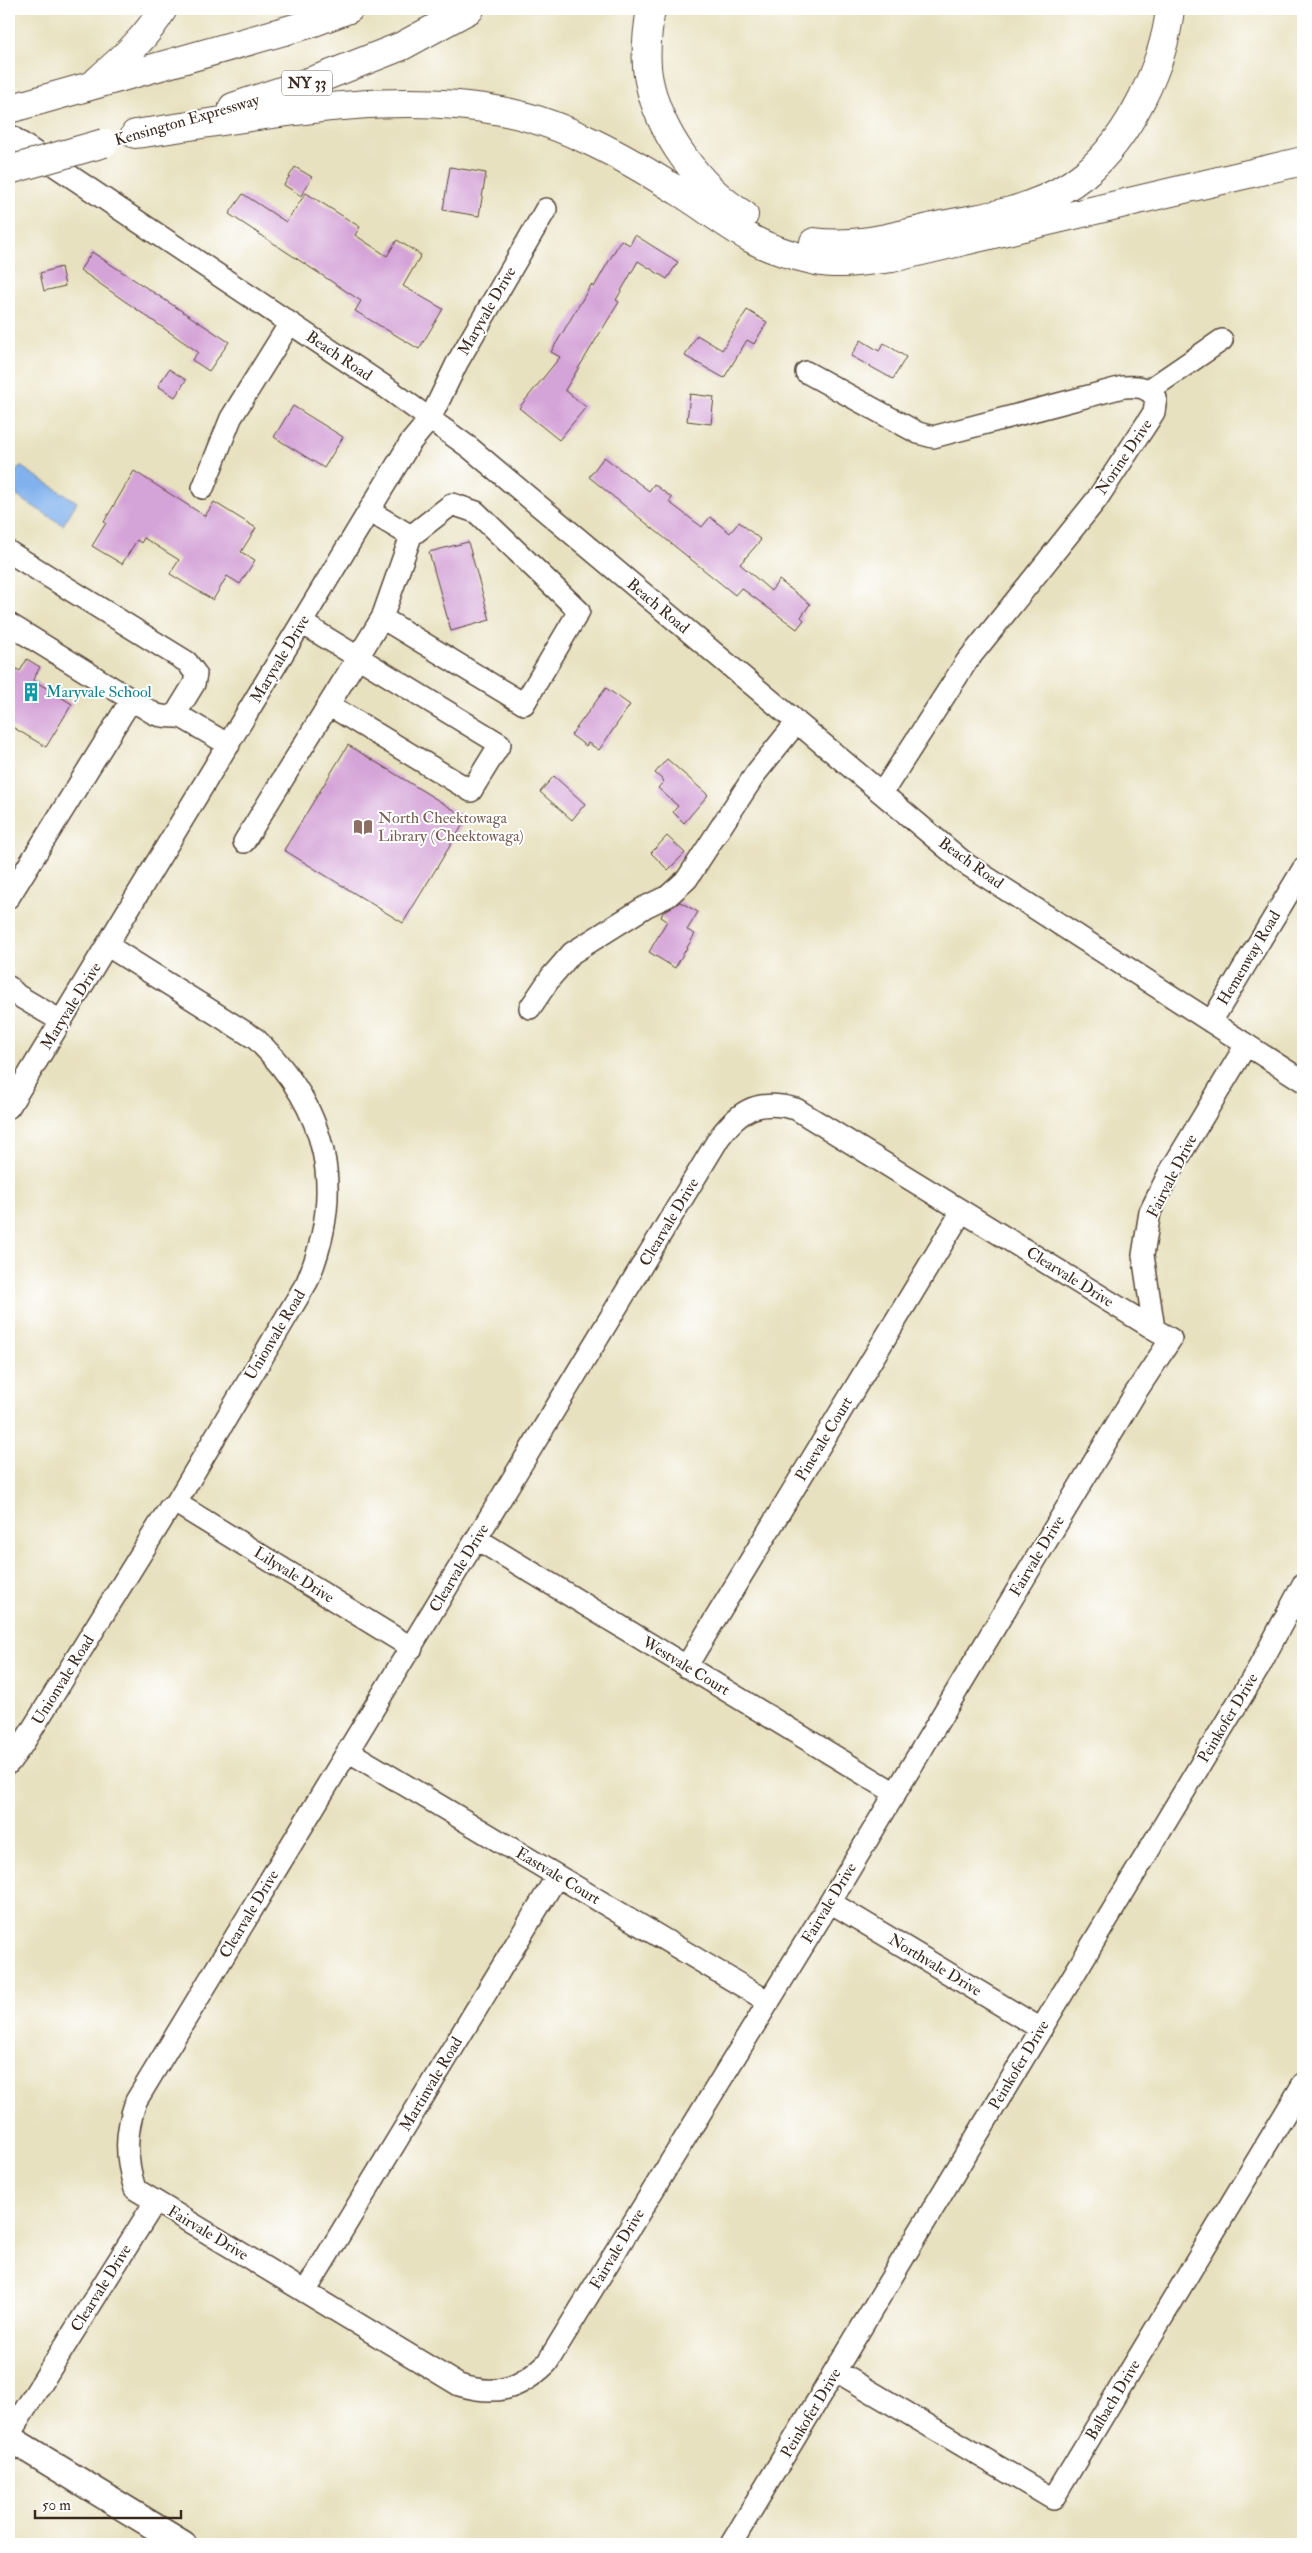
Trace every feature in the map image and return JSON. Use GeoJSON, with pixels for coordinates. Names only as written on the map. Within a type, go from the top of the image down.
{"type":"FeatureCollection","features":[{"type":"Feature","properties":{"kind":"highway"},"geometry":{"type":"LineString","coordinates":[[91,86],[126,56],[152,28],[163,9]]}},
{"type":"Feature","properties":{"kind":"highway"},"geometry":{"type":"LineString","coordinates":[[9,109],[309,24],[348,9]]}},
{"type":"Feature","properties":{"kind":"highway","name":"Kensington Expressway"},"geometry":{"type":"LineString","coordinates":[[9,170],[264,98],[402,46],[470,9]]}},
{"type":"Feature","properties":{"kind":"highway"},"geometry":{"type":"LineString","coordinates":[[650,9],[646,59],[649,82],[667,130],[688,163],[735,210],[761,226],[786,236],[833,244],[870,242],[1028,206],[1065,188],[1086,174],[1105,155],[1129,122],[1146,88],[1160,53],[1170,9]]}},
{"type":"Feature","properties":{"kind":"highway"},"geometry":{"type":"LineString","coordinates":[[135,134],[367,104],[442,105],[501,111],[554,127],[612,151],[752,240],[786,253],[819,261],[854,262],[892,258],[1303,161]]}},
{"type":"Feature","properties":{"kind":"main road"},"geometry":{"type":"LineString","coordinates":[[9,2437],[183,2544]]}},
{"type":"Feature","properties":{"kind":"street","name":"Beach Road"},"geometry":{"type":"LineString","coordinates":[[9,135],[290,323],[470,448],[966,864],[1303,1081]]}},
{"type":"Feature","properties":{"kind":"street","name":"Maryvale Drive"},"geometry":{"type":"LineString","coordinates":[[9,1107],[108,946],[410,443],[430,419],[458,363],[546,209]]}},
{"type":"Feature","properties":{"kind":"street"},"geometry":{"type":"LineString","coordinates":[[203,488],[231,418],[290,323]]}},
{"type":"Feature","properties":{"kind":"street"},"geometry":{"type":"LineString","coordinates":[[806,372],[918,433],[934,437],[1123,387],[1139,386],[1149,390],[1222,340]]}},
{"type":"Feature","properties":{"kind":"street","name":"Norine Drive"},"geometry":{"type":"LineString","coordinates":[[882,793],[967,661],[1097,499],[1148,423],[1154,412],[1156,398],[1149,390]]}},
{"type":"Feature","properties":{"kind":"street"},"geometry":{"type":"LineString","coordinates":[[244,842],[382,618],[411,536],[452,504],[476,512],[579,611],[524,704],[382,618]]}},
{"type":"Feature","properties":{"kind":"street"},"geometry":{"type":"LineString","coordinates":[[369,511],[411,536]]}},
{"type":"Feature","properties":{"kind":"street"},"geometry":{"type":"LineString","coordinates":[[9,552],[187,662],[196,674],[194,684],[175,715],[168,718],[158,716],[9,624]]}},
{"type":"Feature","properties":{"kind":"street"},"geometry":{"type":"LineString","coordinates":[[302,623],[500,744],[471,791],[329,705]]}},
{"type":"Feature","properties":{"kind":"street"},"geometry":{"type":"LineString","coordinates":[[9,896],[131,700]]}},
{"type":"Feature","properties":{"kind":"street"},"geometry":{"type":"LineString","coordinates":[[175,715],[229,745]]}},
{"type":"Feature","properties":{"kind":"street"},"geometry":{"type":"LineString","coordinates":[[530,1008],[551,977],[572,954],[645,907],[668,896],[687,879],[756,773],[797,722]]}},
{"type":"Feature","properties":{"kind":"street","name":"Hemenway Road"},"geometry":{"type":"LineString","coordinates":[[1211,1022],[1303,869]]}},
{"type":"Feature","properties":{"kind":"street","name":"Unionvale Road"},"geometry":{"type":"LineString","coordinates":[[9,1763],[23,1744],[170,1507],[176,1503],[307,1282],[315,1263],[328,1202],[327,1165],[323,1146],[308,1106],[265,1047],[256,1038],[108,946]]}},
{"type":"Feature","properties":{"kind":"street"},"geometry":{"type":"LineString","coordinates":[[9,987],[17,995],[61,1021]]}},
{"type":"Feature","properties":{"kind":"street","name":"Fairvale Drive"},"geometry":{"type":"LineString","coordinates":[[155,2202],[459,2385],[476,2390],[495,2391],[515,2386],[532,2378],[554,2352],[830,1902],[1136,1392],[1171,1339],[1154,1329],[1143,1255],[1150,1212],[1168,1175],[1246,1045]]}},
{"type":"Feature","properties":{"kind":"street","name":"Clearvale Drive"},"geometry":{"type":"LineString","coordinates":[[9,2437],[155,2202],[135,2189],[128,2165],[126,2144],[136,2101],[412,1648],[714,1146],[739,1114],[750,1108],[770,1105],[782,1105],[796,1109],[1154,1329]]}},
{"type":"Feature","properties":{"kind":"street","name":"Pinevale Court"},"geometry":{"type":"LineString","coordinates":[[686,1667],[962,1211]]}},
{"type":"Feature","properties":{"kind":"street","name":"Lilyvale Drive"},"geometry":{"type":"LineString","coordinates":[[176,1503],[412,1648]]}},
{"type":"Feature","properties":{"kind":"street","name":"Westvale Court"},"geometry":{"type":"LineString","coordinates":[[476,1539],[895,1793]]}},
{"type":"Feature","properties":{"kind":"street","name":"Peinkofer Drive"},"geometry":{"type":"LineString","coordinates":[[732,2544],[1258,1670],[1303,1584]]}},
{"type":"Feature","properties":{"kind":"street","name":"Eastvale Court"},"geometry":{"type":"LineString","coordinates":[[348,1751],[769,2002]]}},
{"type":"Feature","properties":{"kind":"street","name":"Martinvale Road"},"geometry":{"type":"LineString","coordinates":[[305,2292],[557,1876]]}},
{"type":"Feature","properties":{"kind":"street","name":"Northvale Drive"},"geometry":{"type":"LineString","coordinates":[[830,1902],[1041,2029]]}},
{"type":"Feature","properties":{"kind":"street","name":"Balbach Drive"},"geometry":{"type":"LineString","coordinates":[[836,2371],[1053,2499],[1303,2084]]}},
{"type":"Feature","properties":{"kind":"water"},"geometry":{"type":"Polygon","coordinates":[[[20,466],[77,502],[63,525],[9,491],[9,483],[20,466]]]}},
{"type":"Feature","properties":{"kind":"building"},"geometry":{"type":"Polygon","coordinates":[[[295,167],[312,177],[301,196],[284,185],[295,167]]]}},
{"type":"Feature","properties":{"kind":"building"},"geometry":{"type":"Polygon","coordinates":[[[450,167],[486,173],[479,216],[443,210],[450,167]]]}},
{"type":"Feature","properties":{"kind":"building"},"geometry":{"type":"Polygon","coordinates":[[[306,193],[360,227],[355,235],[387,256],[397,240],[421,255],[403,286],[443,309],[419,349],[355,311],[361,301],[229,214],[243,194],[286,222],[306,193]]]}},
{"type":"Feature","properties":{"kind":"building"},"geometry":{"type":"Polygon","coordinates":[[[635,235],[678,262],[667,279],[638,261],[616,300],[619,302],[565,390],[586,407],[559,440],[519,408],[560,357],[551,352],[591,285],[594,287],[621,240],[630,245],[635,235]]]}},
{"type":"Feature","properties":{"kind":"building"},"geometry":{"type":"Polygon","coordinates":[[[92,252],[229,342],[209,371],[192,360],[198,352],[80,270],[92,252]]]}},
{"type":"Feature","properties":{"kind":"building"},"geometry":{"type":"Polygon","coordinates":[[[61,267],[65,286],[44,291],[40,273],[61,267]]]}},
{"type":"Feature","properties":{"kind":"building"},"geometry":{"type":"Polygon","coordinates":[[[747,310],[767,322],[754,344],[747,340],[724,378],[685,356],[697,335],[722,350],[747,310]]]}},
{"type":"Feature","properties":{"kind":"building"},"geometry":{"type":"Polygon","coordinates":[[[861,340],[879,351],[884,343],[906,357],[893,379],[851,356],[861,340]]]}},
{"type":"Feature","properties":{"kind":"building"},"geometry":{"type":"Polygon","coordinates":[[[169,369],[186,380],[175,397],[158,386],[169,369]]]}},
{"type":"Feature","properties":{"kind":"building"},"geometry":{"type":"Polygon","coordinates":[[[690,394],[714,397],[711,424],[687,421],[690,394]]]}},
{"type":"Feature","properties":{"kind":"building"},"geometry":{"type":"Polygon","coordinates":[[[293,406],[343,437],[324,468],[274,437],[293,406]]]}},
{"type":"Feature","properties":{"kind":"building"},"geometry":{"type":"Polygon","coordinates":[[[604,457],[649,491],[654,484],[672,498],[669,502],[702,527],[710,517],[730,533],[739,522],[761,540],[740,564],[771,591],[779,580],[810,604],[801,617],[804,620],[797,629],[741,588],[735,595],[589,477],[604,457]]]}},
{"type":"Feature","properties":{"kind":"building"},"geometry":{"type":"Polygon","coordinates":[[[134,471],[205,516],[214,502],[256,528],[241,552],[255,560],[240,584],[227,576],[213,600],[170,574],[179,560],[144,538],[141,543],[137,540],[122,564],[92,546],[134,471]]]}},
{"type":"Feature","properties":{"kind":"building"},"geometry":{"type":"Polygon","coordinates":[[[468,542],[490,620],[451,631],[429,552],[468,542]]]}},
{"type":"Feature","properties":{"kind":"building","name":"Maryvale School"},"geometry":{"type":"Polygon","coordinates":[[[27,659],[40,667],[33,680],[72,704],[46,747],[9,725],[9,664],[20,671],[27,659]]]}},
{"type":"Feature","properties":{"kind":"building"},"geometry":{"type":"Polygon","coordinates":[[[606,688],[630,705],[599,750],[588,743],[586,746],[571,735],[606,688]]]}},
{"type":"Feature","properties":{"kind":"building"},"geometry":{"type":"Polygon","coordinates":[[[348,745],[467,818],[403,923],[284,850],[348,745]]]}},
{"type":"Feature","properties":{"kind":"building"},"geometry":{"type":"Polygon","coordinates":[[[667,759],[708,795],[684,823],[673,812],[678,806],[658,788],[664,781],[655,773],[667,759]]]}},
{"type":"Feature","properties":{"kind":"building"},"geometry":{"type":"Polygon","coordinates":[[[554,776],[585,804],[572,820],[540,792],[554,776]]]}},
{"type":"Feature","properties":{"kind":"building"},"geometry":{"type":"Polygon","coordinates":[[[667,836],[685,853],[668,870],[651,853],[667,836]]]}},
{"type":"Feature","properties":{"kind":"building"},"geometry":{"type":"Polygon","coordinates":[[[680,902],[698,912],[687,930],[695,934],[675,968],[649,952],[667,921],[661,917],[663,912],[680,902]]]}},
{"type":"Feature","properties":{"kind":"place","name":"Maryvale School"},"geometry":{"type":"Point","coordinates":[31,692]}},
{"type":"Feature","properties":{"kind":"place","name":"North Cheektowaga Library (Cheektowaga)"},"geometry":{"type":"Point","coordinates":[363,827]}}]}
